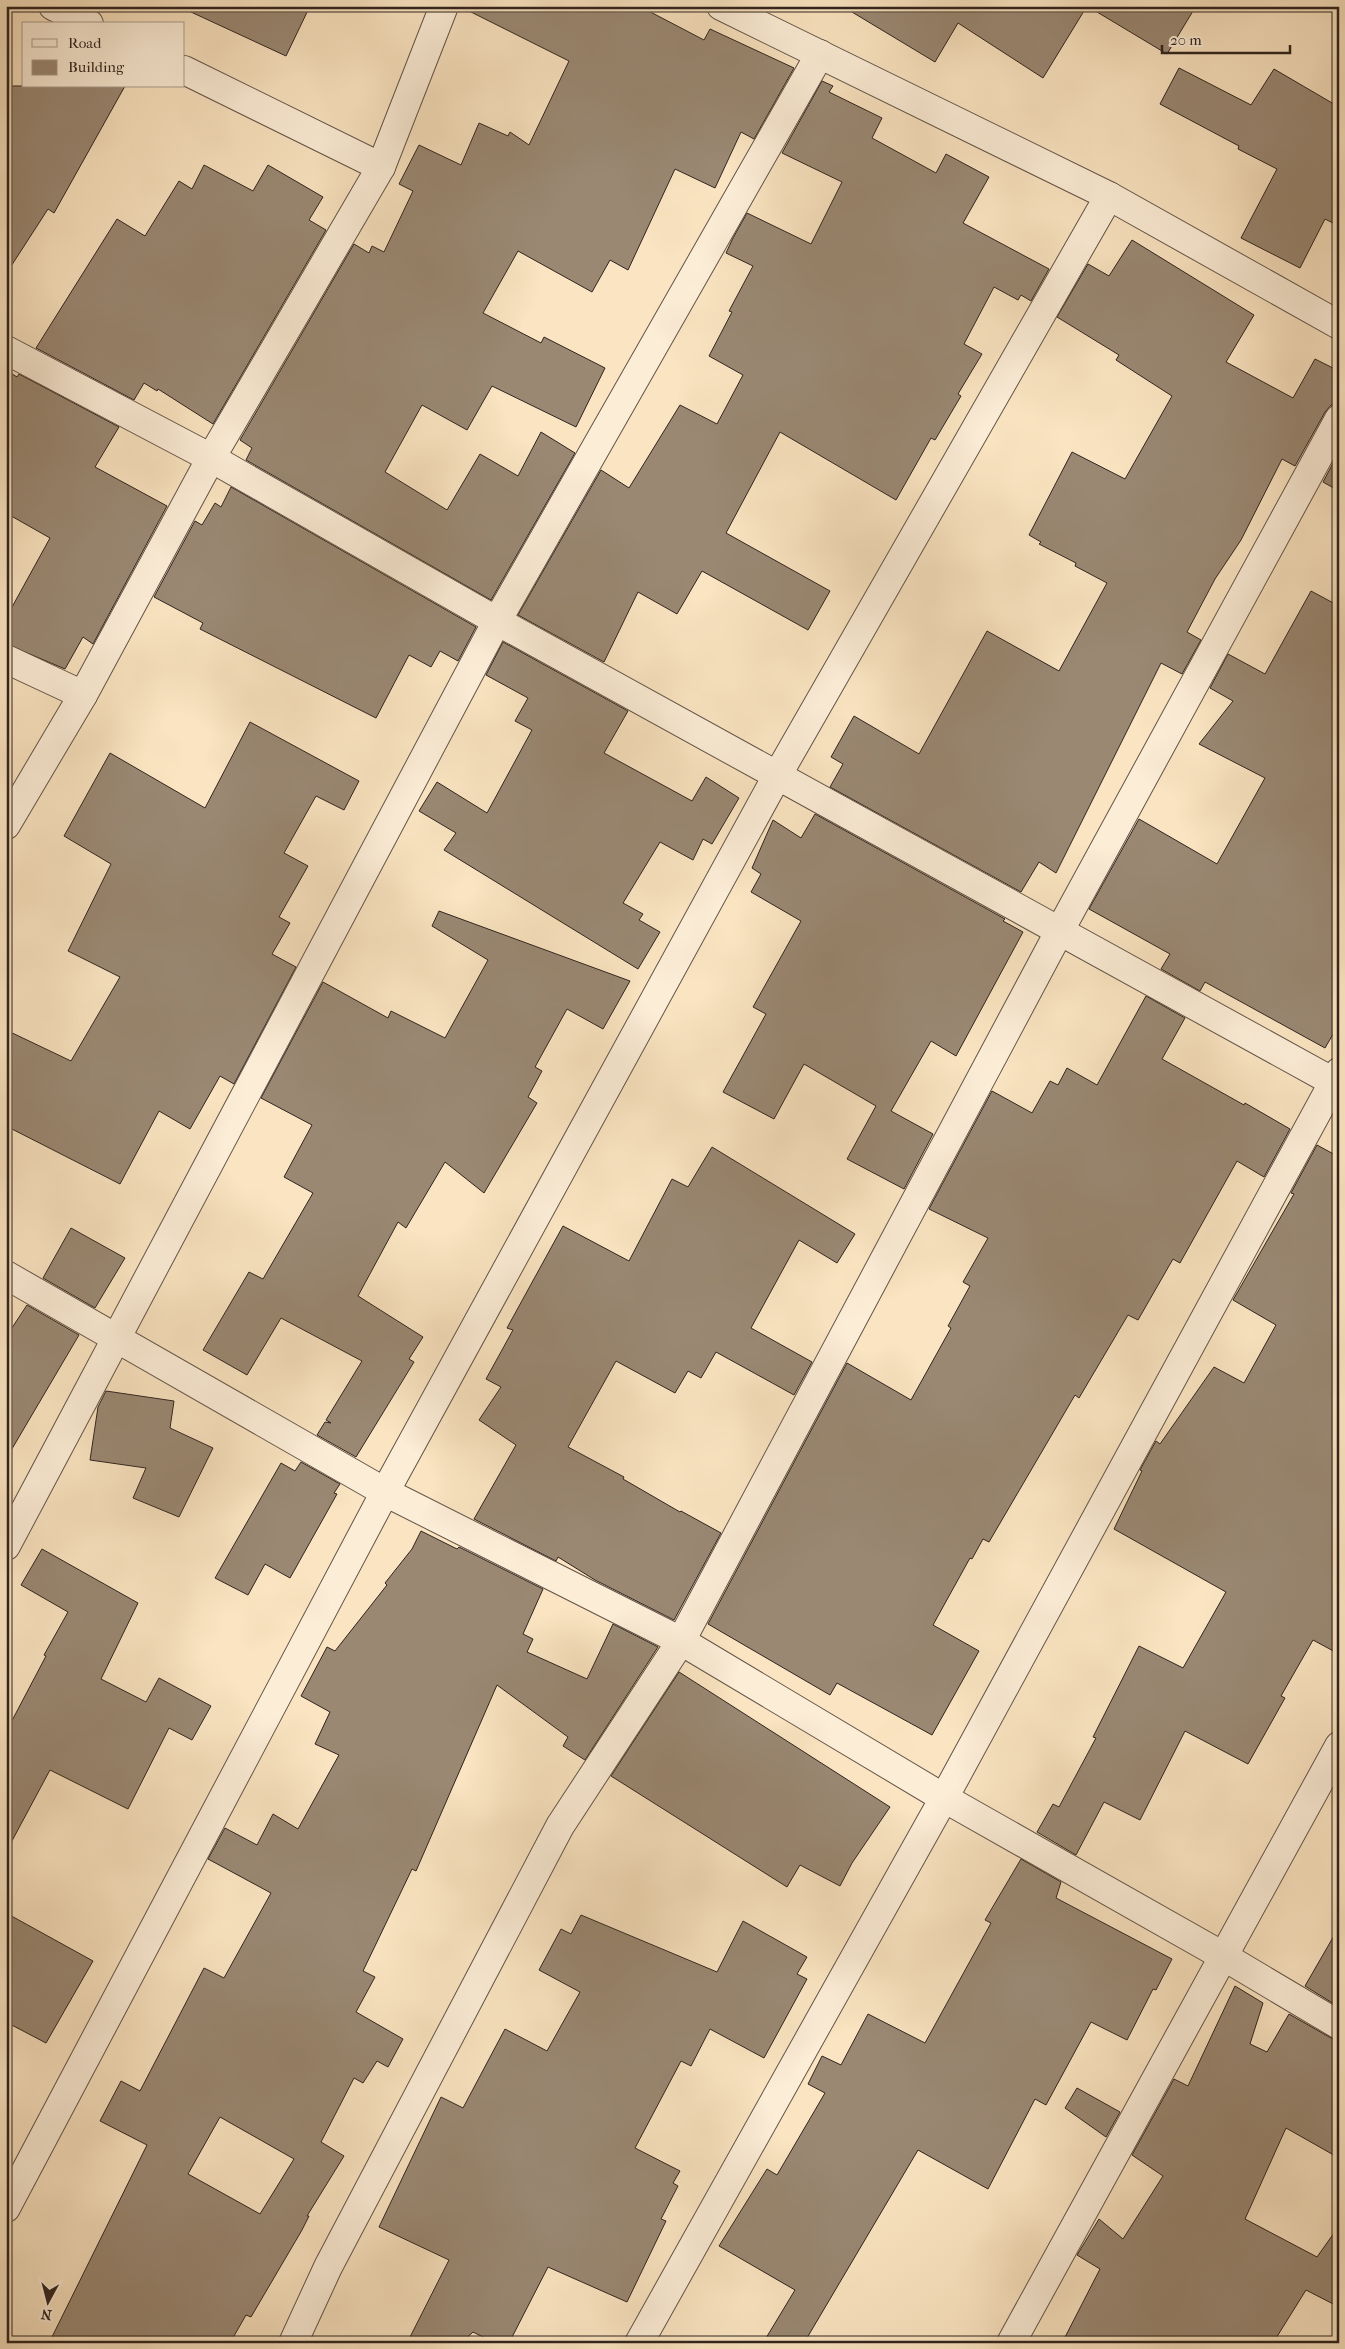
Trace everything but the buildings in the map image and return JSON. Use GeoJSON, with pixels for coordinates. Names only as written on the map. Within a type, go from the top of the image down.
{"type":"FeatureCollection","features":[{"type":"Feature","properties":{"kind":"street"},"geometry":{"type":"LineString","coordinates":[[53,6],[85,22]]}},
{"type":"Feature","properties":{"kind":"street"},"geometry":{"type":"LineString","coordinates":[[6,825],[82,696],[211,458],[381,167],[444,6]]}},
{"type":"Feature","properties":{"kind":"street"},"geometry":{"type":"LineString","coordinates":[[721,6],[1109,196],[1339,325]]}},
{"type":"Feature","properties":{"kind":"street"},"geometry":{"type":"LineString","coordinates":[[6,1546],[497,621],[820,54]]}},
{"type":"Feature","properties":{"kind":"street"},"geometry":{"type":"LineString","coordinates":[[185,70],[381,167]]}},
{"type":"Feature","properties":{"kind":"street"},"geometry":{"type":"LineString","coordinates":[[6,2208],[385,1492],[777,776],[1109,196]]}},
{"type":"Feature","properties":{"kind":"street"},"geometry":{"type":"LineString","coordinates":[[6,350],[211,458],[497,621],[1059,932],[1337,1080],[944,1798],[639,2343]]}},
{"type":"Feature","properties":{"kind":"street"},"geometry":{"type":"LineString","coordinates":[[293,2343],[328,2267],[560,1826],[681,1641],[1059,932],[1339,419]]}},
{"type":"Feature","properties":{"kind":"street"},"geometry":{"type":"LineString","coordinates":[[6,660],[82,696]]}},
{"type":"Feature","properties":{"kind":"street"},"geometry":{"type":"LineString","coordinates":[[6,1275],[385,1492],[681,1641],[944,1798],[1223,1956],[1339,2025]]}},
{"type":"Feature","properties":{"kind":"street"},"geometry":{"type":"LineString","coordinates":[[1011,2343],[1339,1746]]}}]}
